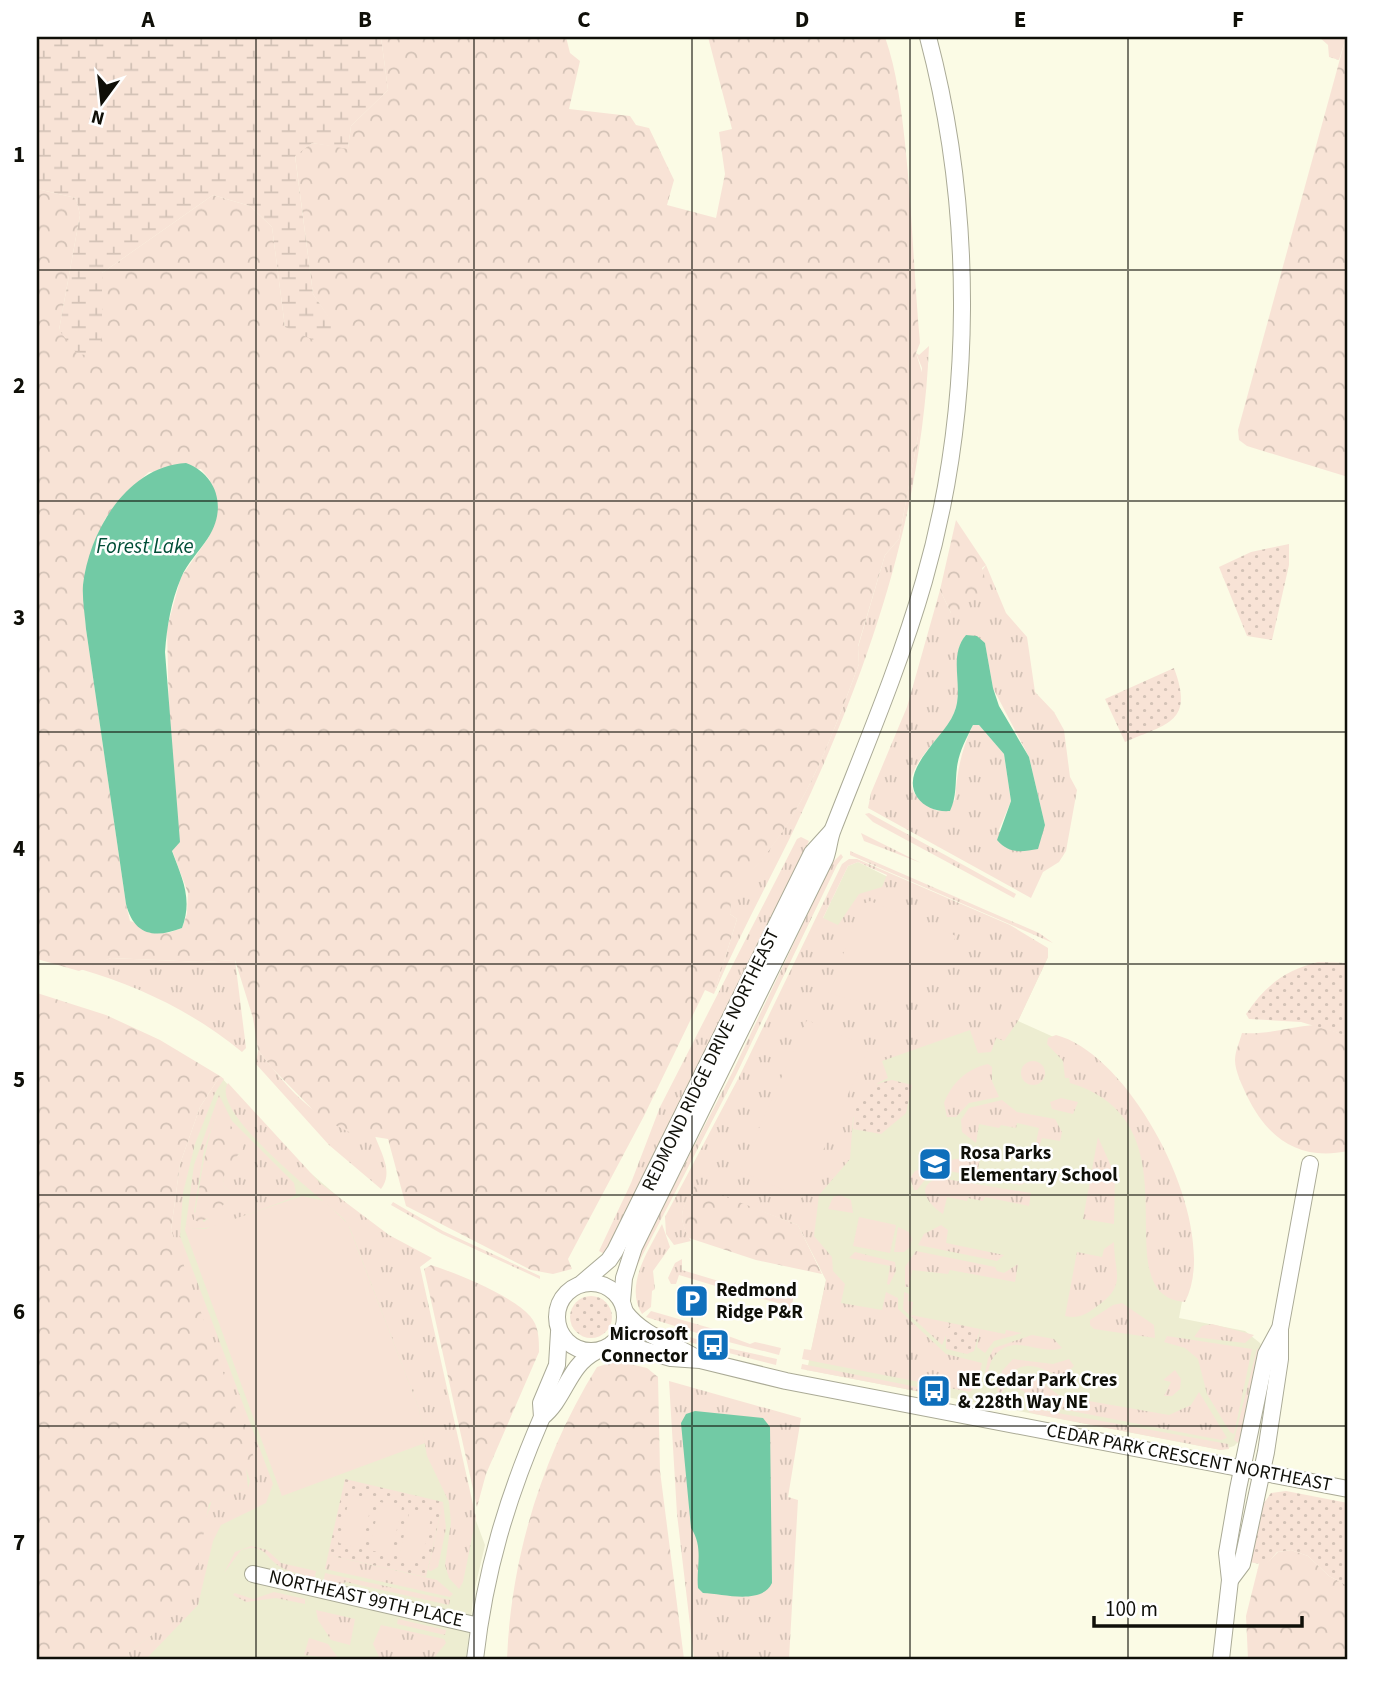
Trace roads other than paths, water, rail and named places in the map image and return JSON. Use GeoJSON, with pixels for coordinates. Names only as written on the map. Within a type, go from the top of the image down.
{"type":"FeatureCollection","features":[{"type":"Feature","properties":{"kind":"street","name":"REDMOND RIDGE DRIVE NORTHEAST"},"geometry":{"type":"LineString","coordinates":[[542,1417],[553,1408],[578,1364],[601,1350],[622,1331],[630,1256],[825,859],[831,832],[888,691],[918,601],[933,544],[952,442],[961,337],[959,227],[944,110],[928,37]]}},
{"type":"Feature","properties":{"kind":"street","name":"REDMOND RIDGE DRIVE NORTHEAST"},"geometry":{"type":"LineString","coordinates":[[475,1659],[498,1530],[542,1417],[541,1403],[557,1365],[558,1305],[571,1287],[582,1283],[609,1260],[615,1251],[812,853],[831,832]]}},
{"type":"Feature","properties":{"kind":"street"},"geometry":{"type":"LineString","coordinates":[[1230,1580],[1242,1564],[1262,1473],[1280,1359],[1280,1329],[1310,1164]]}},
{"type":"Feature","properties":{"kind":"street"},"geometry":{"type":"LineString","coordinates":[[582,1283],[601,1284],[623,1307]]}},
{"type":"Feature","properties":{"kind":"street","name":"CEDAR PARK CRESCENT NORTHEAST"},"geometry":{"type":"LineString","coordinates":[[623,1307],[640,1329],[700,1360]]}},
{"type":"Feature","properties":{"kind":"street"},"geometry":{"type":"LineString","coordinates":[[1221,1659],[1230,1580],[1227,1553],[1242,1469],[1266,1354],[1280,1329]]}},
{"type":"Feature","properties":{"kind":"street"},"geometry":{"type":"LineString","coordinates":[[559,1332],[570,1345],[601,1350]]}},
{"type":"Feature","properties":{"kind":"street","name":"CEDAR PARK CRESCENT NORTHEAST"},"geometry":{"type":"LineString","coordinates":[[601,1350],[640,1349],[671,1358],[700,1360],[786,1381],[1348,1489]]}},
{"type":"Feature","properties":{"kind":"street","name":"NORTHEAST 99TH PLACE"},"geometry":{"type":"LineString","coordinates":[[253,1574],[479,1626]]}},
{"type":"Feature","properties":{"kind":"water","name":"Forest Lake"},"geometry":{"type":"Polygon","coordinates":[[[186,463],[206,476],[212,484],[218,505],[214,527],[181,578],[168,623],[165,652],[180,842],[172,851],[185,889],[186,908],[182,928],[154,933],[146,932],[134,922],[126,904],[86,629],[83,585],[93,544],[115,505],[129,489],[146,476],[165,467],[186,463]]]}},
{"type":"Feature","properties":{"kind":"water"},"geometry":{"type":"Polygon","coordinates":[[[966,635],[977,636],[985,643],[999,706],[1029,757],[1045,825],[1038,849],[1016,851],[1006,848],[997,840],[1011,801],[1004,754],[979,725],[973,725],[961,751],[950,811],[928,807],[917,797],[913,786],[918,765],[954,713],[958,693],[958,653],[966,635]]]}},
{"type":"Feature","properties":{"kind":"water"},"geometry":{"type":"Polygon","coordinates":[[[695,1411],[763,1418],[770,1427],[772,1583],[760,1594],[731,1596],[703,1593],[698,1588],[698,1550],[691,1528],[681,1423],[686,1414],[695,1411]]]}},
{"type":"Feature","properties":{"kind":"place","name":"Rosa Parks Elementary School"},"geometry":{"type":"Point","coordinates":[935,1164]}},
{"type":"Feature","properties":{"kind":"place","name":"Redmond Ridge P&R"},"geometry":{"type":"Point","coordinates":[692,1301]}},
{"type":"Feature","properties":{"kind":"place","name":"Microsoft Connector"},"geometry":{"type":"Point","coordinates":[713,1345]}},
{"type":"Feature","properties":{"kind":"place","name":"NE Cedar Park Cres & 228th Way NE"},"geometry":{"type":"Point","coordinates":[934,1391]}}]}
